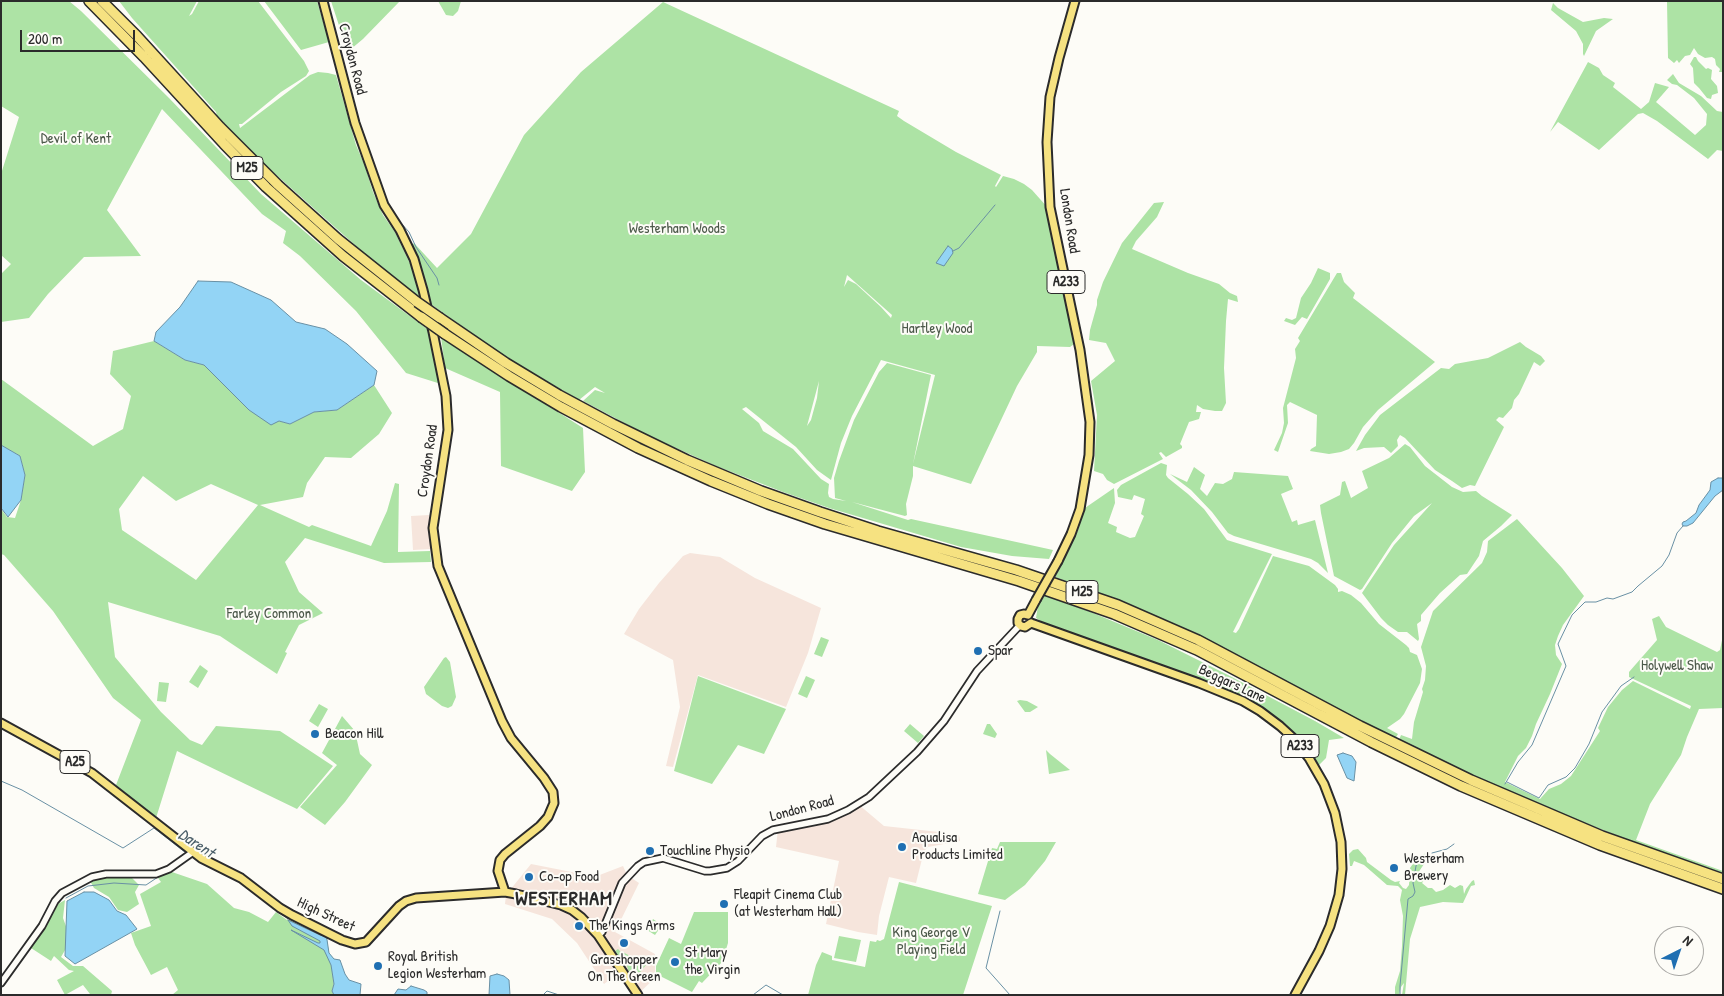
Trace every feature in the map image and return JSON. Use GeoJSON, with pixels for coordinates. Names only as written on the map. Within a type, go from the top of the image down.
{"type":"FeatureCollection","features":[{"type":"Feature","properties":{"kind":"highway","name":"M25"},"geometry":{"type":"LineString","coordinates":[[102,1],[230,136],[297,203],[354,252],[417,302],[490,352],[559,395],[699,466],[761,491],[820,512],[1022,572],[1112,603],[1198,640],[1360,726],[1471,780],[1602,836],[1723,879]]}},
{"type":"Feature","properties":{"kind":"highway","name":"M25"},"geometry":{"type":"LineString","coordinates":[[110,1],[138,31],[151,51]]}},
{"type":"Feature","properties":{"kind":"highway","name":"M25"},"geometry":{"type":"LineString","coordinates":[[90,3],[144,57],[271,192],[343,256],[444,334],[561,407],[638,448],[768,504],[825,524],[1019,580],[1114,614],[1196,650],[1371,742],[1484,797],[1600,845],[1723,889]]}},
{"type":"Feature","properties":{"kind":"main road","name":"Croydon Road"},"geometry":{"type":"LineString","coordinates":[[322,1],[358,133],[384,205],[400,230],[414,259],[433,332],[446,396],[448,430],[433,528],[438,566],[502,721],[511,738],[553,792],[554,803],[548,817],[500,860],[498,871],[505,892]]}},
{"type":"Feature","properties":{"kind":"main road","name":"London Road"},"geometry":{"type":"LineString","coordinates":[[1028,615],[1071,534],[1080,509],[1090,455],[1090,422],[1080,350],[1050,207],[1047,142],[1050,96],[1075,1]]}},
{"type":"Feature","properties":{"kind":"main road"},"geometry":{"type":"LineString","coordinates":[[1028,615],[1031,618],[1031,623],[1027,627],[1020,625],[1019,616],[1028,615]]}},
{"type":"Feature","properties":{"kind":"main road","name":"Beggars Lane"},"geometry":{"type":"LineString","coordinates":[[1031,623],[1199,683],[1243,701],[1280,726],[1292,737],[1309,758],[1324,784],[1335,812],[1341,842],[1342,870],[1339,895],[1330,926],[1295,995]]}},
{"type":"Feature","properties":{"kind":"main road","name":"A25"},"geometry":{"type":"LineString","coordinates":[[1,723],[92,772],[191,854]]}},
{"type":"Feature","properties":{"kind":"main road","name":"High Street"},"geometry":{"type":"LineString","coordinates":[[191,854],[242,878],[280,908],[292,915],[354,944],[362,944],[368,941],[399,906],[411,899],[422,896],[456,896],[505,892]]}},
{"type":"Feature","properties":{"kind":"main road","name":"A25"},"geometry":{"type":"LineString","coordinates":[[505,892],[561,905],[572,910],[598,935],[638,995]]}},
{"type":"Feature","properties":{"kind":"street","name":"London Road"},"geometry":{"type":"LineString","coordinates":[[598,935],[602,932],[622,883],[644,862],[663,858],[698,870],[710,871],[727,868],[738,861],[762,836],[773,830],[828,819],[852,808],[869,797],[917,752],[944,721],[977,671],[1020,625]]}},
{"type":"Feature","properties":{"kind":"street"},"geometry":{"type":"LineString","coordinates":[[1,983],[42,926],[55,901],[62,893],[92,877],[106,874],[156,874],[169,869],[191,854]]}},
{"type":"Feature","properties":{"kind":"shaded area"},"geometry":{"type":"Polygon","coordinates":[[[429,515],[431,549],[413,550],[411,516],[429,515]]]}},
{"type":"Feature","properties":{"kind":"shaded area"},"geometry":{"type":"Polygon","coordinates":[[[690,553],[720,557],[755,578],[821,608],[808,653],[786,707],[698,675],[673,767],[666,766],[680,707],[673,660],[624,634],[639,609],[659,583],[683,556],[690,553]]]}},
{"type":"Feature","properties":{"kind":"shaded area"},"geometry":{"type":"Polygon","coordinates":[[[858,804],[884,826],[939,832],[940,836],[959,835],[960,841],[928,847],[924,851],[916,883],[889,877],[879,916],[877,935],[826,924],[839,861],[776,847],[778,829],[828,819],[858,804]]]}},
{"type":"Feature","properties":{"kind":"shaded area"},"geometry":{"type":"Polygon","coordinates":[[[531,864],[592,876],[597,876],[623,866],[627,875],[639,883],[615,932],[655,954],[655,978],[637,995],[633,995],[617,974],[604,984],[577,943],[552,919],[505,904],[506,895],[531,864]]]}},
{"type":"Feature","properties":{"kind":"green space","name":"Devil of Kent"},"geometry":{"type":"Polygon","coordinates":[[[1,1],[69,1],[81,11],[169,98],[261,194],[361,280],[430,331],[441,384],[406,373],[356,311],[300,256],[283,243],[286,231],[262,214],[162,109],[107,210],[141,256],[84,257],[48,294],[29,318],[1,322],[1,274],[11,264],[1,255],[1,174],[19,117],[1,106],[1,1]]]}},
{"type":"Feature","properties":{"kind":"green space"},"geometry":{"type":"Polygon","coordinates":[[[119,1],[197,1],[189,16],[199,1],[258,1],[304,61],[309,71],[306,76],[281,92],[242,124],[239,124],[240,128],[310,75],[318,72],[336,75],[356,145],[373,192],[383,215],[395,232],[414,272],[423,294],[421,299],[374,262],[255,156],[217,116],[216,112],[119,1]]]}},
{"type":"Feature","properties":{"kind":"green space"},"geometry":{"type":"Polygon","coordinates":[[[264,1],[317,1],[329,42],[301,50],[264,1]]]}},
{"type":"Feature","properties":{"kind":"green space"},"geometry":{"type":"Polygon","coordinates":[[[331,1],[400,1],[363,39],[347,50],[331,1]]]}},
{"type":"Feature","properties":{"kind":"green space"},"geometry":{"type":"Polygon","coordinates":[[[438,1],[461,1],[458,11],[453,16],[446,15],[438,1]]]}},
{"type":"Feature","properties":{"kind":"green space"},"geometry":{"type":"Polygon","coordinates":[[[1667,1],[1723,1],[1723,72],[1719,72],[1720,69],[1716,65],[1715,59],[1712,57],[1705,58],[1698,54],[1694,48],[1690,55],[1685,56],[1679,63],[1677,60],[1674,63],[1668,58],[1667,1]]]}},
{"type":"Feature","properties":{"kind":"green space","name":"Westerham Woods"},"geometry":{"type":"Polygon","coordinates":[[[663,2],[899,111],[897,116],[904,121],[956,152],[1001,175],[996,187],[1003,176],[1014,179],[1032,190],[1048,208],[1053,244],[1074,344],[1070,347],[1037,346],[1037,352],[1017,386],[971,484],[913,466],[913,476],[906,504],[907,515],[852,502],[908,520],[911,519],[1053,550],[1049,559],[1012,556],[961,547],[829,508],[716,466],[649,436],[583,401],[595,390],[605,393],[595,387],[579,400],[501,354],[432,305],[412,245],[414,243],[437,268],[471,234],[524,135],[581,72],[663,2]],[[847,275],[844,287],[848,280],[856,284],[891,318],[892,315],[847,275]],[[881,360],[852,416],[841,443],[831,480],[817,470],[796,447],[746,407],[742,409],[759,423],[763,431],[793,449],[821,479],[829,484],[829,497],[846,501],[835,498],[834,478],[854,420],[879,372],[887,363],[931,375],[913,464],[935,375],[881,360]],[[819,381],[807,426],[811,420],[817,398],[819,381]]]}},
{"type":"Feature","properties":{"kind":"green space"},"geometry":{"type":"Polygon","coordinates":[[[1553,3],[1558,8],[1583,22],[1604,18],[1613,19],[1596,31],[1584,56],[1583,44],[1576,31],[1551,10],[1553,3]]]}},
{"type":"Feature","properties":{"kind":"green space"},"geometry":{"type":"Polygon","coordinates":[[[1694,57],[1706,69],[1712,70],[1711,79],[1717,86],[1718,93],[1712,95],[1711,99],[1707,98],[1694,83],[1693,68],[1690,64],[1694,57]]]}},
{"type":"Feature","properties":{"kind":"green space"},"geometry":{"type":"Polygon","coordinates":[[[1588,62],[1599,68],[1603,75],[1615,83],[1613,87],[1641,109],[1649,102],[1655,83],[1669,87],[1656,102],[1695,135],[1706,125],[1707,114],[1694,98],[1667,80],[1673,74],[1679,83],[1701,96],[1717,111],[1723,112],[1723,151],[1717,150],[1708,159],[1657,121],[1643,113],[1638,114],[1599,150],[1558,122],[1550,132],[1588,62]]]}},
{"type":"Feature","properties":{"kind":"green space"},"geometry":{"type":"Polygon","coordinates":[[[1164,202],[1157,217],[1136,241],[1132,249],[1219,284],[1237,296],[1238,302],[1228,299],[1224,368],[1226,403],[1222,411],[1203,409],[1197,405],[1196,412],[1201,412],[1199,419],[1189,422],[1180,444],[1182,448],[1166,457],[1161,452],[1159,453],[1163,459],[1114,484],[1107,480],[1103,474],[1094,471],[1097,415],[1091,381],[1115,361],[1106,343],[1089,340],[1090,330],[1103,282],[1122,243],[1154,203],[1164,202]]]}},
{"type":"Feature","properties":{"kind":"green space"},"geometry":{"type":"Polygon","coordinates":[[[1318,268],[1330,273],[1330,279],[1307,319],[1302,317],[1295,325],[1284,321],[1286,318],[1292,320],[1296,318],[1301,298],[1318,268]]]}},
{"type":"Feature","properties":{"kind":"green space"},"geometry":{"type":"Polygon","coordinates":[[[1337,273],[1341,273],[1344,282],[1355,293],[1353,298],[1435,362],[1378,410],[1363,427],[1349,449],[1341,452],[1329,454],[1310,451],[1316,446],[1317,415],[1290,402],[1287,405],[1288,423],[1278,452],[1274,450],[1282,433],[1284,423],[1283,408],[1296,358],[1295,349],[1300,341],[1298,338],[1337,273]]]}},
{"type":"Feature","properties":{"kind":"green space"},"geometry":{"type":"Polygon","coordinates":[[[441,337],[583,428],[585,472],[572,491],[501,466],[500,392],[445,368],[441,337]]]}},
{"type":"Feature","properties":{"kind":"green space","name":"Farley Common"},"geometry":{"type":"Polygon","coordinates":[[[154,341],[185,360],[204,365],[249,410],[290,424],[314,412],[337,410],[374,385],[392,413],[379,434],[351,458],[325,457],[307,483],[303,497],[260,505],[309,527],[312,525],[371,546],[387,511],[395,483],[399,484],[398,552],[430,551],[431,562],[384,563],[305,538],[285,562],[299,592],[323,613],[299,625],[285,652],[287,653],[277,674],[220,636],[108,602],[115,657],[161,712],[190,740],[202,745],[216,726],[280,731],[333,766],[297,809],[177,751],[156,818],[116,785],[141,720],[113,698],[53,611],[4,555],[1,554],[1,509],[7,517],[15,518],[21,500],[25,475],[20,456],[1,445],[1,379],[93,446],[123,429],[131,396],[110,374],[113,351],[154,341]],[[143,476],[119,509],[122,530],[196,580],[258,505],[211,484],[176,501],[143,476]]]}},
{"type":"Feature","properties":{"kind":"green space"},"geometry":{"type":"Polygon","coordinates":[[[1520,342],[1541,356],[1545,361],[1540,366],[1534,362],[1519,394],[1514,400],[1512,408],[1503,418],[1499,417],[1496,420],[1504,427],[1475,486],[1470,485],[1462,488],[1435,470],[1400,435],[1397,440],[1398,446],[1391,453],[1384,447],[1364,448],[1356,451],[1380,415],[1441,368],[1449,369],[1455,364],[1488,358],[1520,342]]]}},
{"type":"Feature","properties":{"kind":"green space"},"geometry":{"type":"Polygon","coordinates":[[[1405,444],[1410,447],[1425,466],[1452,487],[1463,492],[1476,491],[1512,515],[1483,541],[1479,556],[1467,574],[1460,575],[1440,593],[1421,615],[1421,621],[1417,624],[1418,641],[1407,632],[1398,632],[1388,625],[1362,593],[1394,545],[1432,503],[1414,516],[1392,543],[1360,590],[1334,576],[1320,505],[1340,495],[1342,482],[1345,481],[1351,498],[1368,488],[1362,471],[1389,458],[1405,444]]]}},
{"type":"Feature","properties":{"kind":"green space"},"geometry":{"type":"Polygon","coordinates":[[[1161,463],[1167,465],[1166,475],[1168,478],[1204,509],[1227,540],[1272,554],[1233,632],[1236,633],[1239,629],[1273,556],[1309,566],[1335,585],[1338,592],[1342,591],[1351,595],[1361,603],[1379,624],[1406,645],[1410,652],[1417,655],[1422,669],[1420,683],[1404,714],[1387,728],[1398,734],[1395,739],[1204,638],[1129,604],[1055,577],[1079,528],[1082,510],[1114,488],[1115,503],[1108,523],[1117,527],[1116,532],[1130,538],[1135,537],[1144,516],[1141,514],[1145,499],[1134,495],[1132,500],[1118,497],[1117,490],[1121,485],[1161,463]]]}},
{"type":"Feature","properties":{"kind":"green space"},"geometry":{"type":"Polygon","coordinates":[[[1194,467],[1205,475],[1200,489],[1207,496],[1215,483],[1223,484],[1232,479],[1234,472],[1288,476],[1293,489],[1281,494],[1292,522],[1297,520],[1298,525],[1315,520],[1328,573],[1311,559],[1228,533],[1212,512],[1191,490],[1170,474],[1187,482],[1194,467]]]}},
{"type":"Feature","properties":{"kind":"green space","name":"Holywell Shaw"},"geometry":{"type":"Polygon","coordinates":[[[1517,519],[1562,568],[1584,596],[1563,625],[1558,636],[1555,645],[1556,655],[1562,664],[1532,736],[1526,748],[1518,756],[1505,782],[1540,799],[1549,789],[1561,784],[1571,776],[1600,731],[1598,728],[1608,707],[1622,690],[1633,681],[1690,709],[1691,706],[1629,677],[1629,672],[1657,640],[1652,619],[1659,616],[1666,627],[1717,652],[1720,650],[1723,635],[1723,708],[1699,709],[1681,755],[1650,804],[1636,840],[1723,871],[1723,873],[1636,843],[1555,811],[1465,772],[1399,740],[1401,735],[1412,739],[1414,722],[1425,680],[1426,666],[1421,647],[1433,611],[1482,563],[1487,552],[1488,541],[1517,519]]]}},
{"type":"Feature","properties":{"kind":"green space"},"geometry":{"type":"Polygon","coordinates":[[[1045,595],[1158,640],[1228,675],[1344,738],[1329,740],[1326,758],[1319,765],[1301,741],[1282,722],[1243,697],[1044,623],[1036,618],[1038,606],[1045,595]]]}},
{"type":"Feature","properties":{"kind":"green space"},"geometry":{"type":"Polygon","coordinates":[[[821,637],[829,640],[822,657],[814,654],[821,637]]]}},
{"type":"Feature","properties":{"kind":"green space"},"geometry":{"type":"Polygon","coordinates":[[[446,657],[450,662],[456,697],[452,706],[448,708],[442,706],[426,694],[424,687],[446,657]]]}},
{"type":"Feature","properties":{"kind":"green space"},"geometry":{"type":"Polygon","coordinates":[[[200,665],[208,671],[198,688],[189,682],[200,665]]]}},
{"type":"Feature","properties":{"kind":"green space"},"geometry":{"type":"Polygon","coordinates":[[[698,676],[786,709],[764,754],[738,745],[712,784],[674,771],[698,676]]]}},
{"type":"Feature","properties":{"kind":"green space"},"geometry":{"type":"Polygon","coordinates":[[[806,676],[815,680],[807,698],[798,694],[806,676]]]}},
{"type":"Feature","properties":{"kind":"green space"},"geometry":{"type":"Polygon","coordinates":[[[159,682],[169,683],[166,702],[157,701],[159,682]]]}},
{"type":"Feature","properties":{"kind":"green space"},"geometry":{"type":"Polygon","coordinates":[[[1017,701],[1027,701],[1038,707],[1030,712],[1025,712],[1017,701]]]}},
{"type":"Feature","properties":{"kind":"green space"},"geometry":{"type":"Polygon","coordinates":[[[319,704],[328,709],[318,727],[309,721],[319,704]]]}},
{"type":"Feature","properties":{"kind":"green space"},"geometry":{"type":"Polygon","coordinates":[[[342,716],[355,731],[360,754],[372,765],[345,802],[325,825],[300,807],[337,765],[322,753],[342,716]]]}},
{"type":"Feature","properties":{"kind":"green space"},"geometry":{"type":"Polygon","coordinates":[[[910,724],[924,736],[918,743],[904,731],[910,724]]]}},
{"type":"Feature","properties":{"kind":"green space"},"geometry":{"type":"Polygon","coordinates":[[[987,724],[990,724],[997,734],[995,738],[983,734],[987,724]]]}},
{"type":"Feature","properties":{"kind":"green space"},"geometry":{"type":"Polygon","coordinates":[[[1046,750],[1050,754],[1070,770],[1049,774],[1046,750]]]}},
{"type":"Feature","properties":{"kind":"green space"},"geometry":{"type":"Polygon","coordinates":[[[1000,842],[1056,842],[1045,861],[1025,885],[1005,900],[978,894],[992,848],[997,849],[1000,842]]]}},
{"type":"Feature","properties":{"kind":"green space"},"geometry":{"type":"Polygon","coordinates":[[[1358,849],[1367,862],[1391,880],[1395,882],[1400,881],[1399,883],[1406,889],[1409,885],[1410,868],[1417,858],[1426,853],[1428,858],[1418,873],[1425,879],[1422,883],[1428,888],[1432,888],[1436,892],[1450,885],[1455,888],[1460,885],[1463,886],[1464,894],[1474,880],[1475,885],[1471,886],[1463,903],[1443,902],[1420,907],[1410,939],[1405,995],[1402,995],[1404,983],[1399,995],[1395,995],[1395,987],[1400,971],[1402,946],[1403,916],[1400,900],[1402,890],[1398,886],[1387,885],[1364,865],[1354,861],[1352,866],[1350,866],[1349,854],[1353,850],[1358,849]]]}},
{"type":"Feature","properties":{"kind":"green space"},"geometry":{"type":"Polygon","coordinates":[[[169,871],[207,884],[234,908],[249,912],[268,922],[276,912],[287,920],[320,935],[324,936],[326,933],[329,953],[334,959],[332,967],[334,984],[332,991],[334,995],[172,995],[178,990],[167,967],[151,975],[135,945],[131,933],[151,926],[140,894],[161,882],[158,878],[169,871]]]}},
{"type":"Feature","properties":{"kind":"green space"},"geometry":{"type":"Polygon","coordinates":[[[112,876],[131,877],[139,885],[135,892],[139,904],[127,912],[118,910],[109,897],[94,888],[90,881],[112,876]]]}},
{"type":"Feature","properties":{"kind":"green space","name":"King George V Playing Field"},"geometry":{"type":"Polygon","coordinates":[[[899,882],[992,906],[963,995],[808,995],[816,965],[822,952],[832,956],[832,960],[865,967],[870,941],[876,942],[877,940],[884,939],[899,882]]]}},
{"type":"Feature","properties":{"kind":"green space"},"geometry":{"type":"Polygon","coordinates":[[[65,900],[63,918],[71,940],[61,957],[73,966],[83,966],[112,991],[111,995],[89,995],[83,985],[65,995],[57,980],[74,971],[69,970],[54,956],[51,961],[31,948],[46,927],[58,904],[65,900]]]}},
{"type":"Feature","properties":{"kind":"green space"},"geometry":{"type":"Polygon","coordinates":[[[694,912],[728,912],[728,943],[722,962],[702,983],[699,981],[692,992],[656,974],[656,966],[669,938],[681,944],[694,912]]]}},
{"type":"Feature","properties":{"kind":"green space"},"geometry":{"type":"Polygon","coordinates":[[[653,919],[662,925],[655,935],[647,930],[653,919]]]}},
{"type":"Feature","properties":{"kind":"green space"},"geometry":{"type":"Polygon","coordinates":[[[839,936],[861,940],[856,962],[834,958],[839,936]]]}},
{"type":"Feature","properties":{"kind":"green space"},"geometry":{"type":"Polygon","coordinates":[[[614,949],[615,951],[618,949],[621,952],[629,977],[621,966],[622,963],[620,964],[611,952],[614,949]]]}},
{"type":"Feature","properties":{"kind":"green space"},"geometry":{"type":"Polygon","coordinates":[[[623,952],[646,965],[633,981],[631,980],[623,952]]]}},
{"type":"Feature","properties":{"kind":"water"},"geometry":{"type":"Polygon","coordinates":[[[948,246],[952,249],[953,253],[944,266],[936,263],[948,246]]]}},
{"type":"Feature","properties":{"kind":"water"},"geometry":{"type":"Polygon","coordinates":[[[198,281],[231,282],[271,300],[296,322],[325,329],[347,344],[377,371],[374,385],[337,410],[314,412],[290,424],[279,421],[271,425],[249,410],[204,365],[185,360],[154,341],[156,332],[180,307],[198,281]]]}},
{"type":"Feature","properties":{"kind":"water"},"geometry":{"type":"Polygon","coordinates":[[[1,445],[20,456],[25,475],[21,500],[8,517],[1,508],[1,445]]]}},
{"type":"Feature","properties":{"kind":"water"},"geometry":{"type":"Polygon","coordinates":[[[1718,478],[1723,478],[1723,490],[1715,496],[1693,523],[1683,526],[1683,522],[1696,513],[1699,505],[1710,490],[1711,482],[1718,478]]]}},
{"type":"Feature","properties":{"kind":"water"},"geometry":{"type":"Polygon","coordinates":[[[1343,753],[1352,756],[1356,762],[1354,781],[1347,778],[1337,755],[1343,753]]]}},
{"type":"Feature","properties":{"kind":"water"},"geometry":{"type":"Polygon","coordinates":[[[84,892],[94,892],[109,900],[117,911],[126,915],[137,929],[75,964],[65,956],[67,901],[84,892]]]}},
{"type":"Feature","properties":{"kind":"water"},"geometry":{"type":"Polygon","coordinates":[[[288,920],[320,935],[324,936],[326,933],[329,953],[334,959],[340,960],[349,980],[361,984],[360,995],[334,995],[332,991],[334,984],[331,965],[324,950],[291,930],[318,943],[320,941],[292,926],[288,920]]]}},
{"type":"Feature","properties":{"kind":"water"},"geometry":{"type":"Polygon","coordinates":[[[497,974],[509,980],[510,995],[489,995],[490,976],[497,974]]]}},
{"type":"Feature","properties":{"kind":"water"},"geometry":{"type":"Polygon","coordinates":[[[411,986],[424,990],[427,992],[427,995],[394,995],[398,989],[406,990],[411,986]]]}},
{"type":"Feature","properties":{"kind":"waterway"},"geometry":{"type":"LineString","coordinates":[[953,251],[959,248],[995,205]]}},
{"type":"Feature","properties":{"kind":"waterway"},"geometry":{"type":"LineString","coordinates":[[400,222],[409,232],[416,247],[437,278],[439,285]]}},
{"type":"Feature","properties":{"kind":"waterway"},"geometry":{"type":"LineString","coordinates":[[1505,784],[1518,762],[1532,745],[1566,666],[1558,644],[1572,615],[1585,602],[1596,602],[1607,598],[1613,599],[1632,592],[1662,566],[1669,555],[1677,533],[1683,526]]}},
{"type":"Feature","properties":{"kind":"waterway"},"geometry":{"type":"LineString","coordinates":[[1507,782],[1539,798],[1548,785],[1566,777],[1575,768],[1589,744],[1602,712],[1621,686],[1634,677]]}},
{"type":"Feature","properties":{"kind":"waterway","name":"Darent"},"geometry":{"type":"LineString","coordinates":[[1,781],[22,790],[123,848],[154,828],[186,853]]}},
{"type":"Feature","properties":{"kind":"waterway"},"geometry":{"type":"LineString","coordinates":[[1432,853],[1447,849],[1454,844]]}},
{"type":"Feature","properties":{"kind":"waterway"},"geometry":{"type":"LineString","coordinates":[[1400,995],[1408,899],[1415,892],[1413,883],[1416,866],[1419,859],[1426,856]]}},
{"type":"Feature","properties":{"kind":"waterway","name":"Darent"},"geometry":{"type":"LineString","coordinates":[[192,857],[199,861]]}},
{"type":"Feature","properties":{"kind":"waterway"},"geometry":{"type":"LineString","coordinates":[[66,898],[88,886],[114,883],[146,885],[161,875]]}},
{"type":"Feature","properties":{"kind":"waterway","name":"Darent"},"geometry":{"type":"LineString","coordinates":[[262,899],[288,919]]}},
{"type":"Feature","properties":{"kind":"waterway"},"geometry":{"type":"LineString","coordinates":[[1000,911],[986,968],[1010,995]]}},
{"type":"Feature","properties":{"kind":"waterway","name":"Darent"},"geometry":{"type":"LineString","coordinates":[[753,995],[766,985],[783,995]]}},
{"type":"Feature","properties":{"kind":"waterway"},"geometry":{"type":"LineString","coordinates":[[543,995],[547,991],[559,995]]}},
{"type":"Feature","properties":{"kind":"place","name":"Spar"},"geometry":{"type":"Point","coordinates":[978,651]}},
{"type":"Feature","properties":{"kind":"place","name":"Beacon Hill"},"geometry":{"type":"Point","coordinates":[315,734]}},
{"type":"Feature","properties":{"kind":"place","name":"Aqualisa Products Limited"},"geometry":{"type":"Point","coordinates":[902,847]}},
{"type":"Feature","properties":{"kind":"place","name":"Touchline Physio"},"geometry":{"type":"Point","coordinates":[650,851]}},
{"type":"Feature","properties":{"kind":"place","name":"Westerham Brewery"},"geometry":{"type":"Point","coordinates":[1394,868]}},
{"type":"Feature","properties":{"kind":"place","name":"Co-op Food"},"geometry":{"type":"Point","coordinates":[529,877]}},
{"type":"Feature","properties":{"kind":"place","name":"Fleapit Cinema Club (at Westerham Hall)"},"geometry":{"type":"Point","coordinates":[724,904]}},
{"type":"Feature","properties":{"kind":"place","name":"The Kings Arms"},"geometry":{"type":"Point","coordinates":[579,926]}},
{"type":"Feature","properties":{"kind":"place","name":"Grasshopper On The Green"},"geometry":{"type":"Point","coordinates":[624,943]}},
{"type":"Feature","properties":{"kind":"place","name":"St Mary the Virgin"},"geometry":{"type":"Point","coordinates":[675,962]}},
{"type":"Feature","properties":{"kind":"place","name":"Royal British Legion Westerham"},"geometry":{"type":"Point","coordinates":[378,966]}},
{"type":"Feature","properties":{"kind":"district","name":"WESTERHAM"},"geometry":{"type":"Point","coordinates":[564,900]}},
{"type":"Feature","properties":{"kind":"park label","name":"Hartley Wood"},"geometry":{"type":"Point","coordinates":[937,329]}}]}
